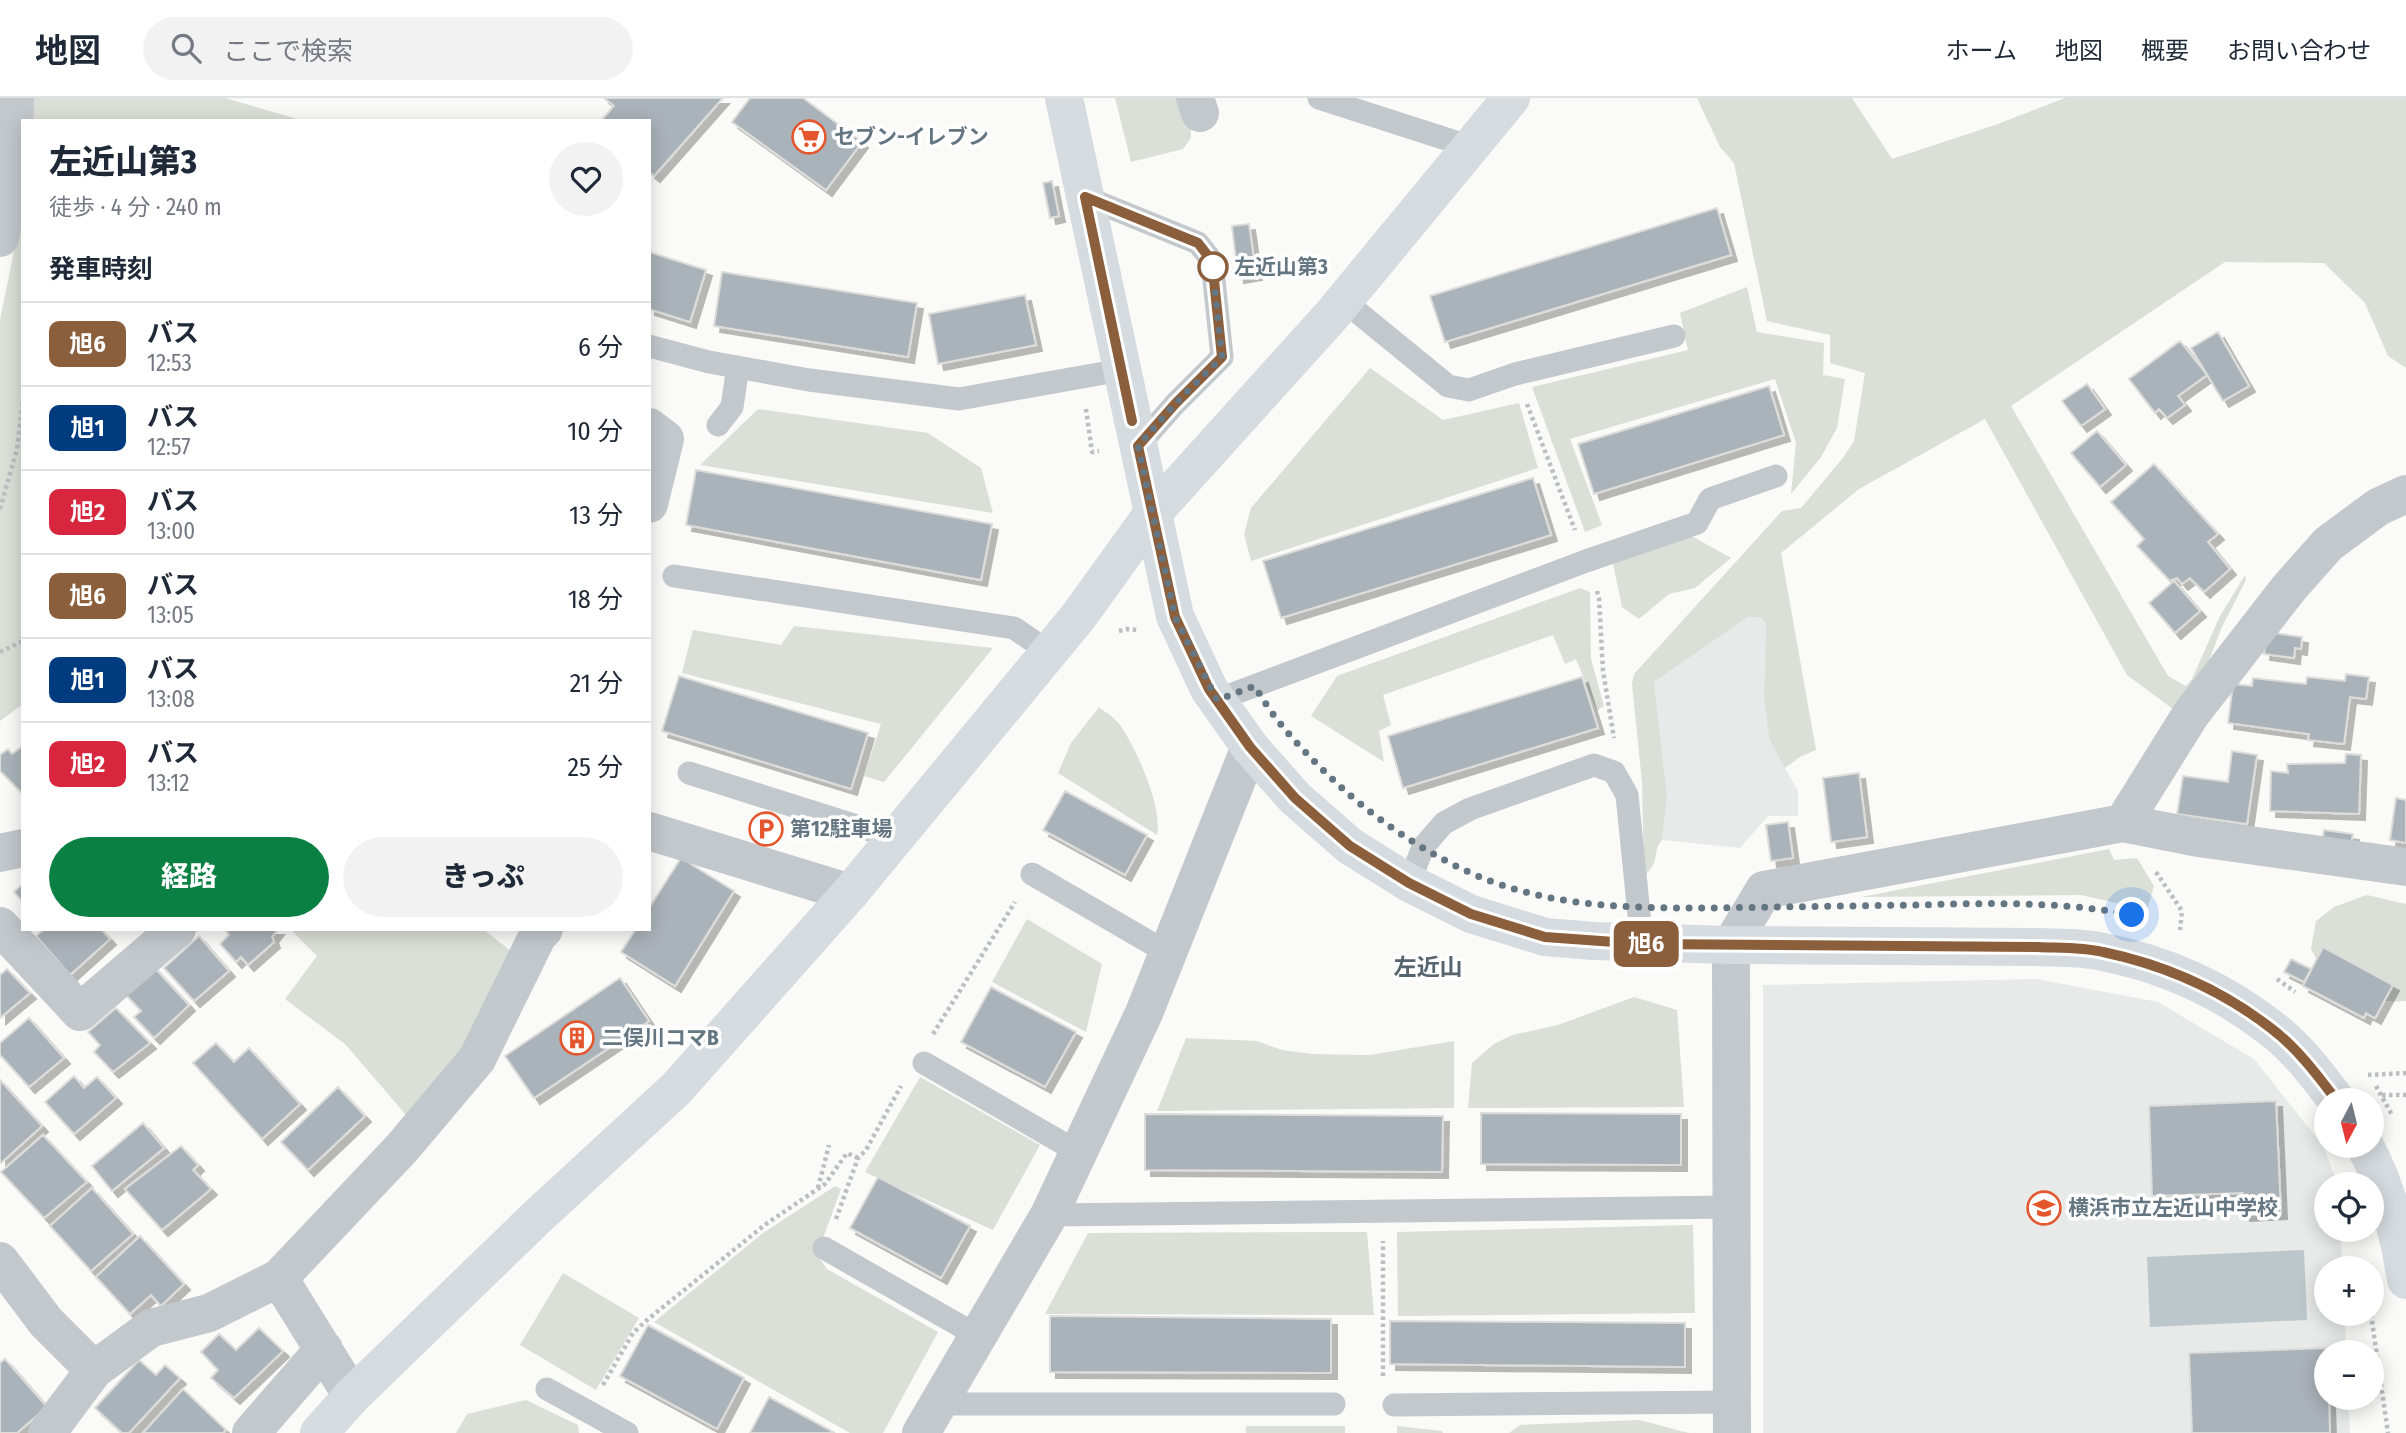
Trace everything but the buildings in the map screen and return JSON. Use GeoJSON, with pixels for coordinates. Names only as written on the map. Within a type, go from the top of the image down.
{"type":"FeatureCollection","features":[{"type":"Feature","properties":{"kind":"street"},"geometry":{"type":"LineString","coordinates":[[0,238],[18,168],[15,98]]}},
{"type":"Feature","properties":{"kind":"street"},"geometry":{"type":"LineString","coordinates":[[1064,98],[1175,617],[1217,700],[1250,747],[1295,798],[1350,846],[1409,883],[1471,914],[1545,937],[1642,944],[2038,947],[2100,951],[2159,966],[2217,992],[2274,1030],[2327,1088]]}},
{"type":"Feature","properties":{"kind":"street"},"geometry":{"type":"LineString","coordinates":[[319,1433],[352,1396],[537,1217],[676,1089],[850,893],[1078,617],[1153,513],[1344,301],[1511,98]]}},
{"type":"Feature","properties":{"kind":"street"},"geometry":{"type":"LineString","coordinates":[[651,428],[666,439],[651,496]]}},
{"type":"Feature","properties":{"kind":"street"},"geometry":{"type":"LineString","coordinates":[[2123,823],[2191,714],[2289,587],[2328,544],[2378,508],[2406,494]]}},
{"type":"Feature","properties":{"kind":"street"},"geometry":{"type":"LineString","coordinates":[[930,1418],[1049,1215],[1144,1013],[1250,747]]}},
{"type":"Feature","properties":{"kind":"street"},"geometry":{"type":"LineString","coordinates":[[1732,1418],[1731,945],[1764,890],[2123,823],[2199,838],[2406,867]]}},
{"type":"Feature","properties":{"kind":"street"},"geometry":{"type":"LineString","coordinates":[[651,832],[850,893]]}},
{"type":"Feature","properties":{"kind":"street"},"geometry":{"type":"LineString","coordinates":[[0,853],[21,848]]}},
{"type":"Feature","properties":{"kind":"street"},"geometry":{"type":"LineString","coordinates":[[1,930],[80,1012],[175,931]]}},
{"type":"Feature","properties":{"kind":"street"},"geometry":{"type":"LineString","coordinates":[[47,1433],[94,1370],[151,1328],[209,1312],[279,1278],[402,1148],[477,1059],[542,931]]}},
{"type":"Feature","properties":{"kind":"street"},"geometry":{"type":"LineString","coordinates":[[2371,1158],[2393,1217],[2406,1280]]}},
{"type":"Feature","properties":{"kind":"street"},"geometry":{"type":"LineString","coordinates":[[0,1261],[46,1322],[94,1370]]}},
{"type":"Feature","properties":{"kind":"street"},"geometry":{"type":"LineString","coordinates":[[279,1278],[352,1396]]}},
{"type":"Feature","properties":{"kind":"street"},"geometry":{"type":"LineString","coordinates":[[251,1433],[324,1349]]}},
{"type":"Feature","properties":{"kind":"lane"},"geometry":{"type":"LineString","coordinates":[[1319,98],[1471,147]]}},
{"type":"Feature","properties":{"kind":"lane"},"geometry":{"type":"LineString","coordinates":[[1085,197],[1198,243],[1212,261],[1222,357],[1138,446]]}},
{"type":"Feature","properties":{"kind":"lane"},"geometry":{"type":"LineString","coordinates":[[1344,301],[1448,386],[1469,390],[1515,374],[1674,336]]}},
{"type":"Feature","properties":{"kind":"lane"},"geometry":{"type":"LineString","coordinates":[[651,346],[738,368],[959,399],[1121,370]]}},
{"type":"Feature","properties":{"kind":"lane"},"geometry":{"type":"LineString","coordinates":[[718,425],[732,407],[738,368]]}},
{"type":"Feature","properties":{"kind":"lane"},"geometry":{"type":"LineString","coordinates":[[1217,700],[1587,561],[1697,523],[1710,499],[1776,476]]}},
{"type":"Feature","properties":{"kind":"lane"},"geometry":{"type":"LineString","coordinates":[[674,576],[1014,628],[1049,652]]}},
{"type":"Feature","properties":{"kind":"lane"},"geometry":{"type":"LineString","coordinates":[[1409,883],[1423,846],[1444,823],[1470,809],[1594,765],[1614,772],[1627,795],[1642,944]]}},
{"type":"Feature","properties":{"kind":"lane"},"geometry":{"type":"LineString","coordinates":[[689,773],[895,838]]}},
{"type":"Feature","properties":{"kind":"lane"},"geometry":{"type":"LineString","coordinates":[[1032,874],[1168,953]]}},
{"type":"Feature","properties":{"kind":"lane"},"geometry":{"type":"LineString","coordinates":[[924,1063],[1078,1152]]}},
{"type":"Feature","properties":{"kind":"lane"},"geometry":{"type":"LineString","coordinates":[[1049,1215],[1732,1207]]}},
{"type":"Feature","properties":{"kind":"lane"},"geometry":{"type":"LineString","coordinates":[[824,1248],[978,1336]]}},
{"type":"Feature","properties":{"kind":"lane"},"geometry":{"type":"LineString","coordinates":[[547,1389],[627,1433]]}},
{"type":"Feature","properties":{"kind":"lane"},"geometry":{"type":"LineString","coordinates":[[1389,1397],[1732,1418]]}},
{"type":"Feature","properties":{"kind":"lane"},"geometry":{"type":"LineString","coordinates":[[930,1418],[1334,1404]]}},
{"type":"Feature","properties":{"kind":"path"},"geometry":{"type":"LineString","coordinates":[[0,509],[17,449],[21,417]]}},
{"type":"Feature","properties":{"kind":"path"},"geometry":{"type":"LineString","coordinates":[[0,652],[21,641]]}},
{"type":"Feature","properties":{"kind":"path"},"geometry":{"type":"LineString","coordinates":[[2155,870],[2182,911],[2180,930]]}},
{"type":"Feature","properties":{"kind":"path"},"geometry":{"type":"LineString","coordinates":[[2171,926],[2189,933]]}},
{"type":"Feature","properties":{"kind":"path"},"geometry":{"type":"LineString","coordinates":[[2272,975],[2298,995]]}},
{"type":"Feature","properties":{"kind":"path"},"geometry":{"type":"LineString","coordinates":[[2362,1067],[2377,1088]]}},
{"type":"Feature","properties":{"kind":"path"},"geometry":{"type":"LineString","coordinates":[[2368,1075],[2406,1073]]}},
{"type":"Feature","properties":{"kind":"path"},"geometry":{"type":"LineString","coordinates":[[2384,1095],[2406,1095]]}},
{"type":"Feature","properties":{"kind":"path"},"geometry":{"type":"LineString","coordinates":[[2384,1099],[2398,1125]]}},
{"type":"Feature","properties":{"kind":"path"},"geometry":{"type":"LineString","coordinates":[[818,1188],[829,1145]]}},
{"type":"Feature","properties":{"kind":"path"},"geometry":{"type":"LineString","coordinates":[[588,1412],[633,1333],[766,1223],[825,1184],[847,1153],[858,1157]]}},
{"type":"Feature","properties":{"kind":"path"},"geometry":{"type":"LineString","coordinates":[[1384,1211],[1389,1397]]}},
{"type":"Feature","properties":{"kind":"path"},"geometry":{"type":"LineString","coordinates":[[2373,1326],[2388,1433]]}},
{"type":"Feature","properties":{"kind":"shaded area"},"geometry":{"type":"Polygon","coordinates":[[[26,98],[225,98],[297,119],[26,119],[26,98]]]}},
{"type":"Feature","properties":{"kind":"shaded area"},"geometry":{"type":"Polygon","coordinates":[[[1115,98],[1190,98],[1191,138],[1183,149],[1131,162],[1115,98]]]}},
{"type":"Feature","properties":{"kind":"shaded area"},"geometry":{"type":"Polygon","coordinates":[[[1697,98],[1852,98],[1892,159],[1995,125],[2065,98],[2406,98],[2406,368],[2388,356],[2365,303],[2324,263],[2225,262],[2011,406],[2168,676],[2186,686],[2192,679],[2220,616],[2245,575],[2246,580],[2222,627],[2202,678],[2177,712],[2127,675],[1985,419],[1859,489],[1781,553],[1816,750],[1785,768],[1769,739],[1764,696],[1766,623],[1760,617],[1748,617],[1654,682],[1667,796],[1662,840],[1652,866],[1644,876],[1642,782],[1632,684],[1634,674],[1782,511],[1801,508],[1842,459],[1854,441],[1865,373],[1830,363],[1830,335],[1767,321],[1734,163],[1720,147],[1697,98]]]}},
{"type":"Feature","properties":{"kind":"shaded area"},"geometry":{"type":"Polygon","coordinates":[[[21,217],[21,705],[0,721],[0,320],[21,217]]]}},
{"type":"Feature","properties":{"kind":"shaded area"},"geometry":{"type":"Polygon","coordinates":[[[1747,287],[1757,332],[1824,343],[1823,375],[1845,379],[1837,428],[1821,457],[1791,494],[1796,443],[1775,379],[1570,439],[1602,525],[1585,532],[1532,387],[1688,350],[1680,313],[1747,287]]]}},
{"type":"Feature","properties":{"kind":"shaded area"},"geometry":{"type":"Polygon","coordinates":[[[1370,368],[1443,420],[1519,403],[1538,468],[1251,561],[1244,534],[1251,508],[1370,368]]]}},
{"type":"Feature","properties":{"kind":"shaded area"},"geometry":{"type":"Polygon","coordinates":[[[758,409],[928,433],[981,468],[993,513],[700,465],[758,409]]]}},
{"type":"Feature","properties":{"kind":"shaded area"},"geometry":{"type":"Polygon","coordinates":[[[1688,534],[1731,558],[1695,588],[1669,594],[1639,619],[1622,607],[1612,559],[1688,534]]]}},
{"type":"Feature","properties":{"kind":"shaded area"},"geometry":{"type":"Polygon","coordinates":[[[1580,588],[1590,592],[1591,659],[1604,706],[1597,711],[1576,659],[1565,664],[1553,635],[1383,695],[1391,725],[1379,731],[1384,762],[1311,716],[1337,676],[1580,588]]]}},
{"type":"Feature","properties":{"kind":"shaded area"},"geometry":{"type":"Polygon","coordinates":[[[1748,617],[1760,617],[1766,623],[1764,696],[1769,739],[1798,791],[1798,816],[1768,816],[1740,848],[1662,840],[1667,796],[1654,682],[1748,617]]]}},
{"type":"Feature","properties":{"kind":"shaded area"},"geometry":{"type":"Polygon","coordinates":[[[794,626],[993,648],[884,782],[864,776],[881,724],[682,673],[693,630],[781,645],[794,626]]]}},
{"type":"Feature","properties":{"kind":"shaded area"},"geometry":{"type":"Polygon","coordinates":[[[1099,707],[1120,725],[1140,763],[1156,809],[1157,835],[1058,773],[1071,743],[1099,707]]]}},
{"type":"Feature","properties":{"kind":"shaded area"},"geometry":{"type":"Polygon","coordinates":[[[2109,849],[2114,860],[2137,858],[2154,886],[2147,910],[2081,895],[1861,897],[2109,849]]]}},
{"type":"Feature","properties":{"kind":"shaded area"},"geometry":{"type":"Polygon","coordinates":[[[2367,895],[2406,904],[2406,1001],[2375,999],[2343,987],[2325,972],[2311,949],[2316,921],[2334,907],[2367,895]]]}},
{"type":"Feature","properties":{"kind":"shaded area"},"geometry":{"type":"Polygon","coordinates":[[[1027,919],[1102,964],[1086,1032],[992,982],[1027,919]]]}},
{"type":"Feature","properties":{"kind":"shaded area"},"geometry":{"type":"Polygon","coordinates":[[[292,931],[486,931],[511,951],[466,1056],[413,1123],[345,1044],[285,999],[317,956],[292,931]]]}},
{"type":"Feature","properties":{"kind":"shaded area","name":"横浜市立左近山中学校"},"geometry":{"type":"Polygon","coordinates":[[[2036,979],[2158,1002],[2254,1059],[2314,1135],[2314,1158],[2328,1158],[2333,1172],[2314,1172],[2314,1242],[2341,1242],[2342,1256],[2314,1256],[2314,1326],[2345,1326],[2346,1340],[2314,1340],[2314,1410],[2349,1410],[2350,1433],[1763,1433],[1763,985],[2036,979]]]}},
{"type":"Feature","properties":{"kind":"shaded area"},"geometry":{"type":"Polygon","coordinates":[[[1634,997],[1677,1010],[1684,1107],[1468,1108],[1472,1063],[1494,1044],[1512,1035],[1558,1025],[1634,997]]]}},
{"type":"Feature","properties":{"kind":"shaded area"},"geometry":{"type":"Polygon","coordinates":[[[1186,1038],[1257,1041],[1282,1050],[1312,1054],[1369,1055],[1454,1041],[1454,1108],[1157,1111],[1186,1038]]]}},
{"type":"Feature","properties":{"kind":"shaded area"},"geometry":{"type":"Polygon","coordinates":[[[920,1077],[1040,1145],[993,1230],[865,1172],[920,1077]]]}},
{"type":"Feature","properties":{"kind":"shaded area"},"geometry":{"type":"Polygon","coordinates":[[[835,1186],[841,1189],[817,1255],[827,1269],[938,1332],[883,1433],[850,1433],[654,1322],[763,1233],[835,1186]]]}},
{"type":"Feature","properties":{"kind":"shaded area"},"geometry":{"type":"Polygon","coordinates":[[[1693,1225],[1695,1313],[1398,1316],[1397,1232],[1693,1225]]]}},
{"type":"Feature","properties":{"kind":"shaded area"},"geometry":{"type":"Polygon","coordinates":[[[1367,1232],[1374,1315],[1045,1314],[1088,1233],[1367,1232]]]}},
{"type":"Feature","properties":{"kind":"shaded area"},"geometry":{"type":"Polygon","coordinates":[[[2304,1250],[2307,1320],[2150,1327],[2147,1257],[2304,1250]]]}},
{"type":"Feature","properties":{"kind":"shaded area"},"geometry":{"type":"Polygon","coordinates":[[[563,1273],[639,1318],[596,1390],[520,1345],[563,1273]]]}},
{"type":"Feature","properties":{"kind":"shaded area"},"geometry":{"type":"Polygon","coordinates":[[[526,1400],[578,1425],[579,1433],[456,1433],[467,1414],[526,1400]]]}},
{"type":"Feature","properties":{"kind":"shaded area"},"geometry":{"type":"Polygon","coordinates":[[[1639,1420],[1689,1433],[1509,1433],[1520,1425],[1639,1420]]]}},
{"type":"Feature","properties":{"kind":"shaded area"},"geometry":{"type":"Polygon","coordinates":[[[1246,1426],[1345,1426],[1345,1433],[1246,1433],[1246,1426]]]}},
{"type":"Feature","properties":{"kind":"shaded area"},"geometry":{"type":"Polygon","coordinates":[[[1397,1426],[1442,1431],[1443,1433],[1397,1433],[1397,1426]]]}},
{"type":"Feature","properties":{"kind":"bus line","name":"旭6"},"geometry":{"type":"LineString","coordinates":[[1132,421],[1085,197],[1198,243],[1212,261],[1222,357],[1138,446],[1175,617],[1209,689],[1250,747],[1295,798],[1350,846],[1409,883],[1471,914],[1545,937],[1642,944],[2038,947],[2100,951],[2159,966],[2217,992],[2274,1030],[2327,1088]]}},
{"type":"Feature","properties":{"kind":"place","name":"セブン-イレブン"},"geometry":{"type":"Point","coordinates":[809,137]}},
{"type":"Feature","properties":{"kind":"place","name":"左近山第3"},"geometry":{"type":"Point","coordinates":[1213,267]}},
{"type":"Feature","properties":{"kind":"place","name":"第12駐車場"},"geometry":{"type":"Point","coordinates":[766,829]}},
{"type":"Feature","properties":{"kind":"place","name":"二俣川コマB"},"geometry":{"type":"Point","coordinates":[577,1038]}},
{"type":"Feature","properties":{"kind":"place","name":"横浜市立左近山中学校"},"geometry":{"type":"Point","coordinates":[2044,1208]}},
{"type":"Feature","properties":{"kind":"district","name":"左近山"},"geometry":{"type":"Point","coordinates":[1428,967]}},
{"type":"Feature","properties":{"kind":"route"},"geometry":{"type":"LineString","coordinates":[[1213,267],[1212,261],[1222,357],[1138,446],[1175,617],[1209,689],[1217,700],[1255,686],[1266,706],[1285,730],[1327,774],[1370,813],[1474,875],[1555,899],[1638,908],[1992,903],[2093,907],[2132,915]]}}]}
